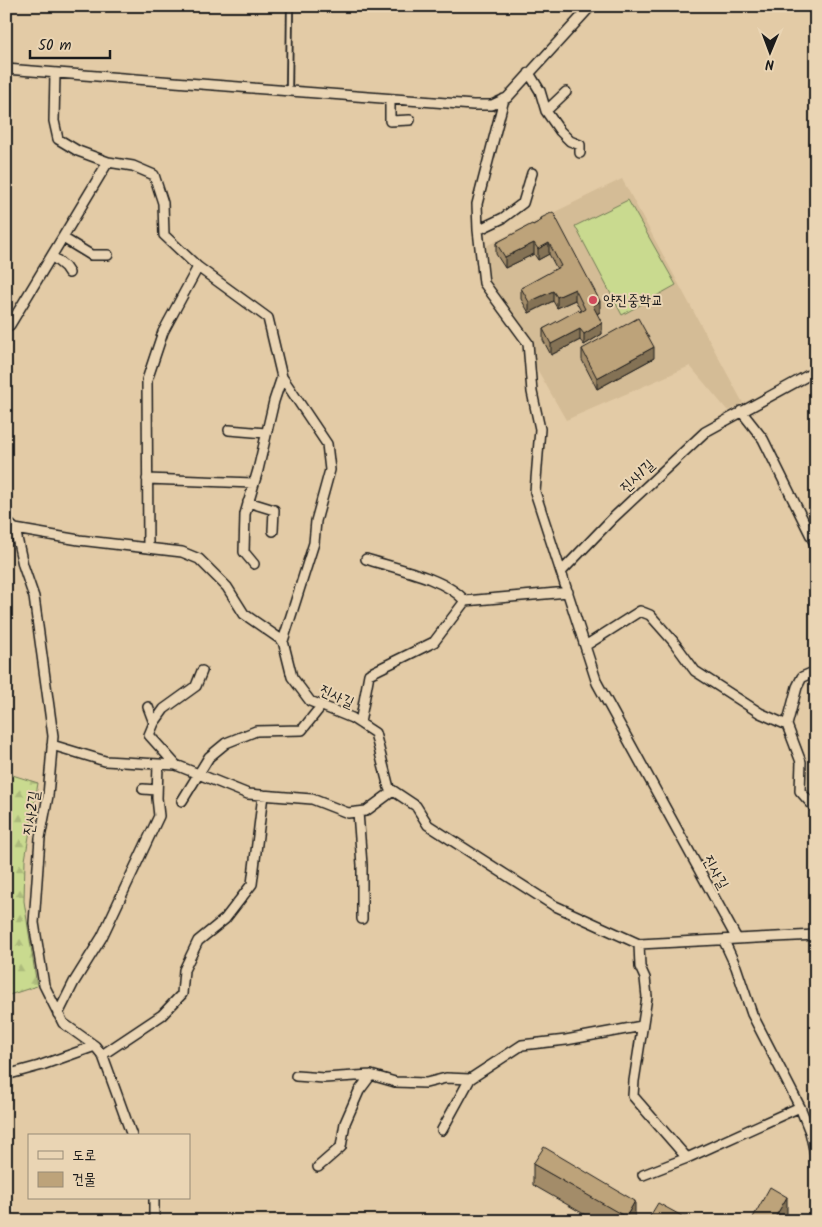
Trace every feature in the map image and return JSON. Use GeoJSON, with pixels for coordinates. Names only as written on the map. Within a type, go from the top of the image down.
{"type":"FeatureCollection","features":[{"type":"Feature","properties":{"kind":"street"},"geometry":{"type":"LineString","coordinates":[[6,69],[473,106],[492,105],[504,99],[529,74],[591,6]]}},
{"type":"Feature","properties":{"kind":"street"},"geometry":{"type":"LineString","coordinates":[[6,521],[15,529],[79,540],[182,552],[199,560],[227,587],[244,614],[283,641],[314,543],[316,521],[330,470],[327,444],[282,377],[268,318],[198,267],[164,235],[163,203],[154,175],[134,166],[108,162],[78,151],[58,139],[54,121],[55,73]]}},
{"type":"Feature","properties":{"kind":"street"},"geometry":{"type":"LineString","coordinates":[[529,74],[540,91],[546,111],[560,132],[570,141],[580,145],[580,153]]}},
{"type":"Feature","properties":{"kind":"street"},"geometry":{"type":"LineString","coordinates":[[546,111],[566,92]]}},
{"type":"Feature","properties":{"kind":"street"},"geometry":{"type":"LineString","coordinates":[[390,99],[390,121],[410,120]]}},
{"type":"Feature","properties":{"kind":"street","name":"진사길"},"geometry":{"type":"LineString","coordinates":[[504,99],[477,204],[478,230],[484,282],[528,343],[532,392],[540,429],[536,492],[597,683],[737,939]]}},
{"type":"Feature","properties":{"kind":"street"},"geometry":{"type":"LineString","coordinates":[[6,323],[10,325],[108,162]]}},
{"type":"Feature","properties":{"kind":"street"},"geometry":{"type":"LineString","coordinates":[[478,230],[503,218],[523,203],[532,173]]}},
{"type":"Feature","properties":{"kind":"street"},"geometry":{"type":"LineString","coordinates":[[63,238],[91,255],[108,255]]}},
{"type":"Feature","properties":{"kind":"street"},"geometry":{"type":"LineString","coordinates":[[52,256],[65,267],[69,274]]}},
{"type":"Feature","properties":{"kind":"street"},"geometry":{"type":"LineString","coordinates":[[148,548],[147,380],[163,332],[198,267]]}},
{"type":"Feature","properties":{"kind":"street","name":"진사1길"},"geometry":{"type":"LineString","coordinates":[[561,572],[612,518],[705,432],[816,371]]}},
{"type":"Feature","properties":{"kind":"street"},"geometry":{"type":"LineString","coordinates":[[254,564],[244,552],[246,514],[282,377]]}},
{"type":"Feature","properties":{"kind":"street"},"geometry":{"type":"LineString","coordinates":[[741,411],[763,439],[816,546]]}},
{"type":"Feature","properties":{"kind":"street"},"geometry":{"type":"LineString","coordinates":[[229,430],[266,432]]}},
{"type":"Feature","properties":{"kind":"street"},"geometry":{"type":"LineString","coordinates":[[148,479],[253,483]]}},
{"type":"Feature","properties":{"kind":"street"},"geometry":{"type":"LineString","coordinates":[[248,502],[274,510],[273,531]]}},
{"type":"Feature","properties":{"kind":"street","name":"진사2길"},"geometry":{"type":"LineString","coordinates":[[15,529],[23,565],[34,597],[53,736],[48,796],[40,838],[34,923],[44,985],[62,1022],[95,1046],[102,1055],[131,1134]]}},
{"type":"Feature","properties":{"kind":"street"},"geometry":{"type":"LineString","coordinates":[[366,559],[434,580],[458,593],[465,601]]}},
{"type":"Feature","properties":{"kind":"street"},"geometry":{"type":"LineString","coordinates":[[360,723],[369,674],[434,642],[465,601],[568,592]]}},
{"type":"Feature","properties":{"kind":"street"},"geometry":{"type":"LineString","coordinates":[[585,646],[640,611],[650,615],[673,641],[695,671],[760,713],[787,725]]}},
{"type":"Feature","properties":{"kind":"street","name":"진사길"},"geometry":{"type":"LineString","coordinates":[[283,641],[292,677],[310,701],[360,723],[375,733],[389,788],[393,791]]}},
{"type":"Feature","properties":{"kind":"street"},"geometry":{"type":"LineString","coordinates":[[816,670],[802,677],[797,687],[792,712],[787,725],[801,762],[800,791],[816,809]]}},
{"type":"Feature","properties":{"kind":"street"},"geometry":{"type":"LineString","coordinates":[[176,765],[149,735],[154,722],[164,709],[196,686],[202,671]]}},
{"type":"Feature","properties":{"kind":"street"},"geometry":{"type":"LineString","coordinates":[[182,801],[209,756],[226,743],[256,731],[302,730],[318,710],[319,704]]}},
{"type":"Feature","properties":{"kind":"street"},"geometry":{"type":"LineString","coordinates":[[148,707],[154,722]]}},
{"type":"Feature","properties":{"kind":"street"},"geometry":{"type":"LineString","coordinates":[[52,745],[105,761],[176,765],[248,794],[312,799],[348,813],[366,811],[393,791],[416,806],[428,826],[554,905],[639,944],[816,935]]}},
{"type":"Feature","properties":{"kind":"street"},"geometry":{"type":"LineString","coordinates":[[58,1014],[74,982],[102,937],[159,816],[158,764]]}},
{"type":"Feature","properties":{"kind":"street"},"geometry":{"type":"LineString","coordinates":[[143,788],[157,790]]}},
{"type":"Feature","properties":{"kind":"street"},"geometry":{"type":"LineString","coordinates":[[102,1055],[162,1015],[182,994],[184,970],[198,941],[225,919],[252,884],[263,795]]}},
{"type":"Feature","properties":{"kind":"street"},"geometry":{"type":"LineString","coordinates":[[358,812],[362,865],[362,919]]}},
{"type":"Feature","properties":{"kind":"street"},"geometry":{"type":"LineString","coordinates":[[724,941],[736,967],[752,1014],[800,1107],[810,1132],[816,1158]]}},
{"type":"Feature","properties":{"kind":"street"},"geometry":{"type":"LineString","coordinates":[[639,944],[640,967],[645,978],[647,997],[634,1096],[687,1158]]}},
{"type":"Feature","properties":{"kind":"street"},"geometry":{"type":"LineString","coordinates":[[442,1130],[470,1079],[522,1045],[566,1040],[642,1026]]}},
{"type":"Feature","properties":{"kind":"street"},"geometry":{"type":"LineString","coordinates":[[6,1075],[39,1066],[95,1046]]}},
{"type":"Feature","properties":{"kind":"street"},"geometry":{"type":"LineString","coordinates":[[296,1076],[324,1078],[371,1075],[395,1082],[426,1083],[446,1078],[470,1079]]}},
{"type":"Feature","properties":{"kind":"street"},"geometry":{"type":"LineString","coordinates":[[318,1167],[341,1147],[348,1115],[359,1091],[371,1075]]}},
{"type":"Feature","properties":{"kind":"street"},"geometry":{"type":"LineString","coordinates":[[643,1175],[687,1158],[800,1107]]}},
{"type":"Feature","properties":{"kind":"street"},"geometry":{"type":"LineString","coordinates":[[154,1200],[154,1221]]}},
{"type":"Feature","properties":{"kind":"lane"},"geometry":{"type":"LineString","coordinates":[[289,91],[290,6]]}},
{"type":"Feature","properties":{"kind":"shaded area","name":"양진중학교"},"geometry":{"type":"Polygon","coordinates":[[[622,179],[743,403],[728,411],[690,366],[566,420],[491,288],[486,246],[622,179]]]}},
{"type":"Feature","properties":{"kind":"green space"},"geometry":{"type":"Polygon","coordinates":[[[628,200],[676,285],[622,315],[575,226],[628,200]]]}},
{"type":"Feature","properties":{"kind":"green space"},"geometry":{"type":"Polygon","coordinates":[[[6,773],[38,783],[25,860],[24,901],[37,986],[6,996],[6,773]]]}},
{"type":"Feature","properties":{"kind":"building"},"geometry":{"type":"Polygon","coordinates":[[[553,212],[600,301],[593,306],[602,323],[584,334],[580,329],[551,344],[543,329],[578,310],[580,312],[585,309],[575,289],[557,297],[553,291],[529,302],[521,288],[561,266],[549,243],[538,249],[534,243],[505,257],[496,243],[533,225],[542,220],[541,218],[553,212]]]}},
{"type":"Feature","properties":{"kind":"building"},"geometry":{"type":"Polygon","coordinates":[[[638,318],[654,347],[597,378],[582,349],[638,318]]]}},
{"type":"Feature","properties":{"kind":"building"},"geometry":{"type":"Polygon","coordinates":[[[544,1147],[635,1201],[626,1217],[533,1164],[544,1147]]]}},
{"type":"Feature","properties":{"kind":"building"},"geometry":{"type":"Polygon","coordinates":[[[770,1187],[787,1197],[773,1221],[751,1221],[770,1187]]]}},
{"type":"Feature","properties":{"kind":"building"},"geometry":{"type":"Polygon","coordinates":[[[658,1203],[691,1221],[654,1221],[649,1218],[658,1203]]]}},
{"type":"Feature","properties":{"kind":"place","name":"양진중학교"},"geometry":{"type":"Point","coordinates":[593,300]}}]}
